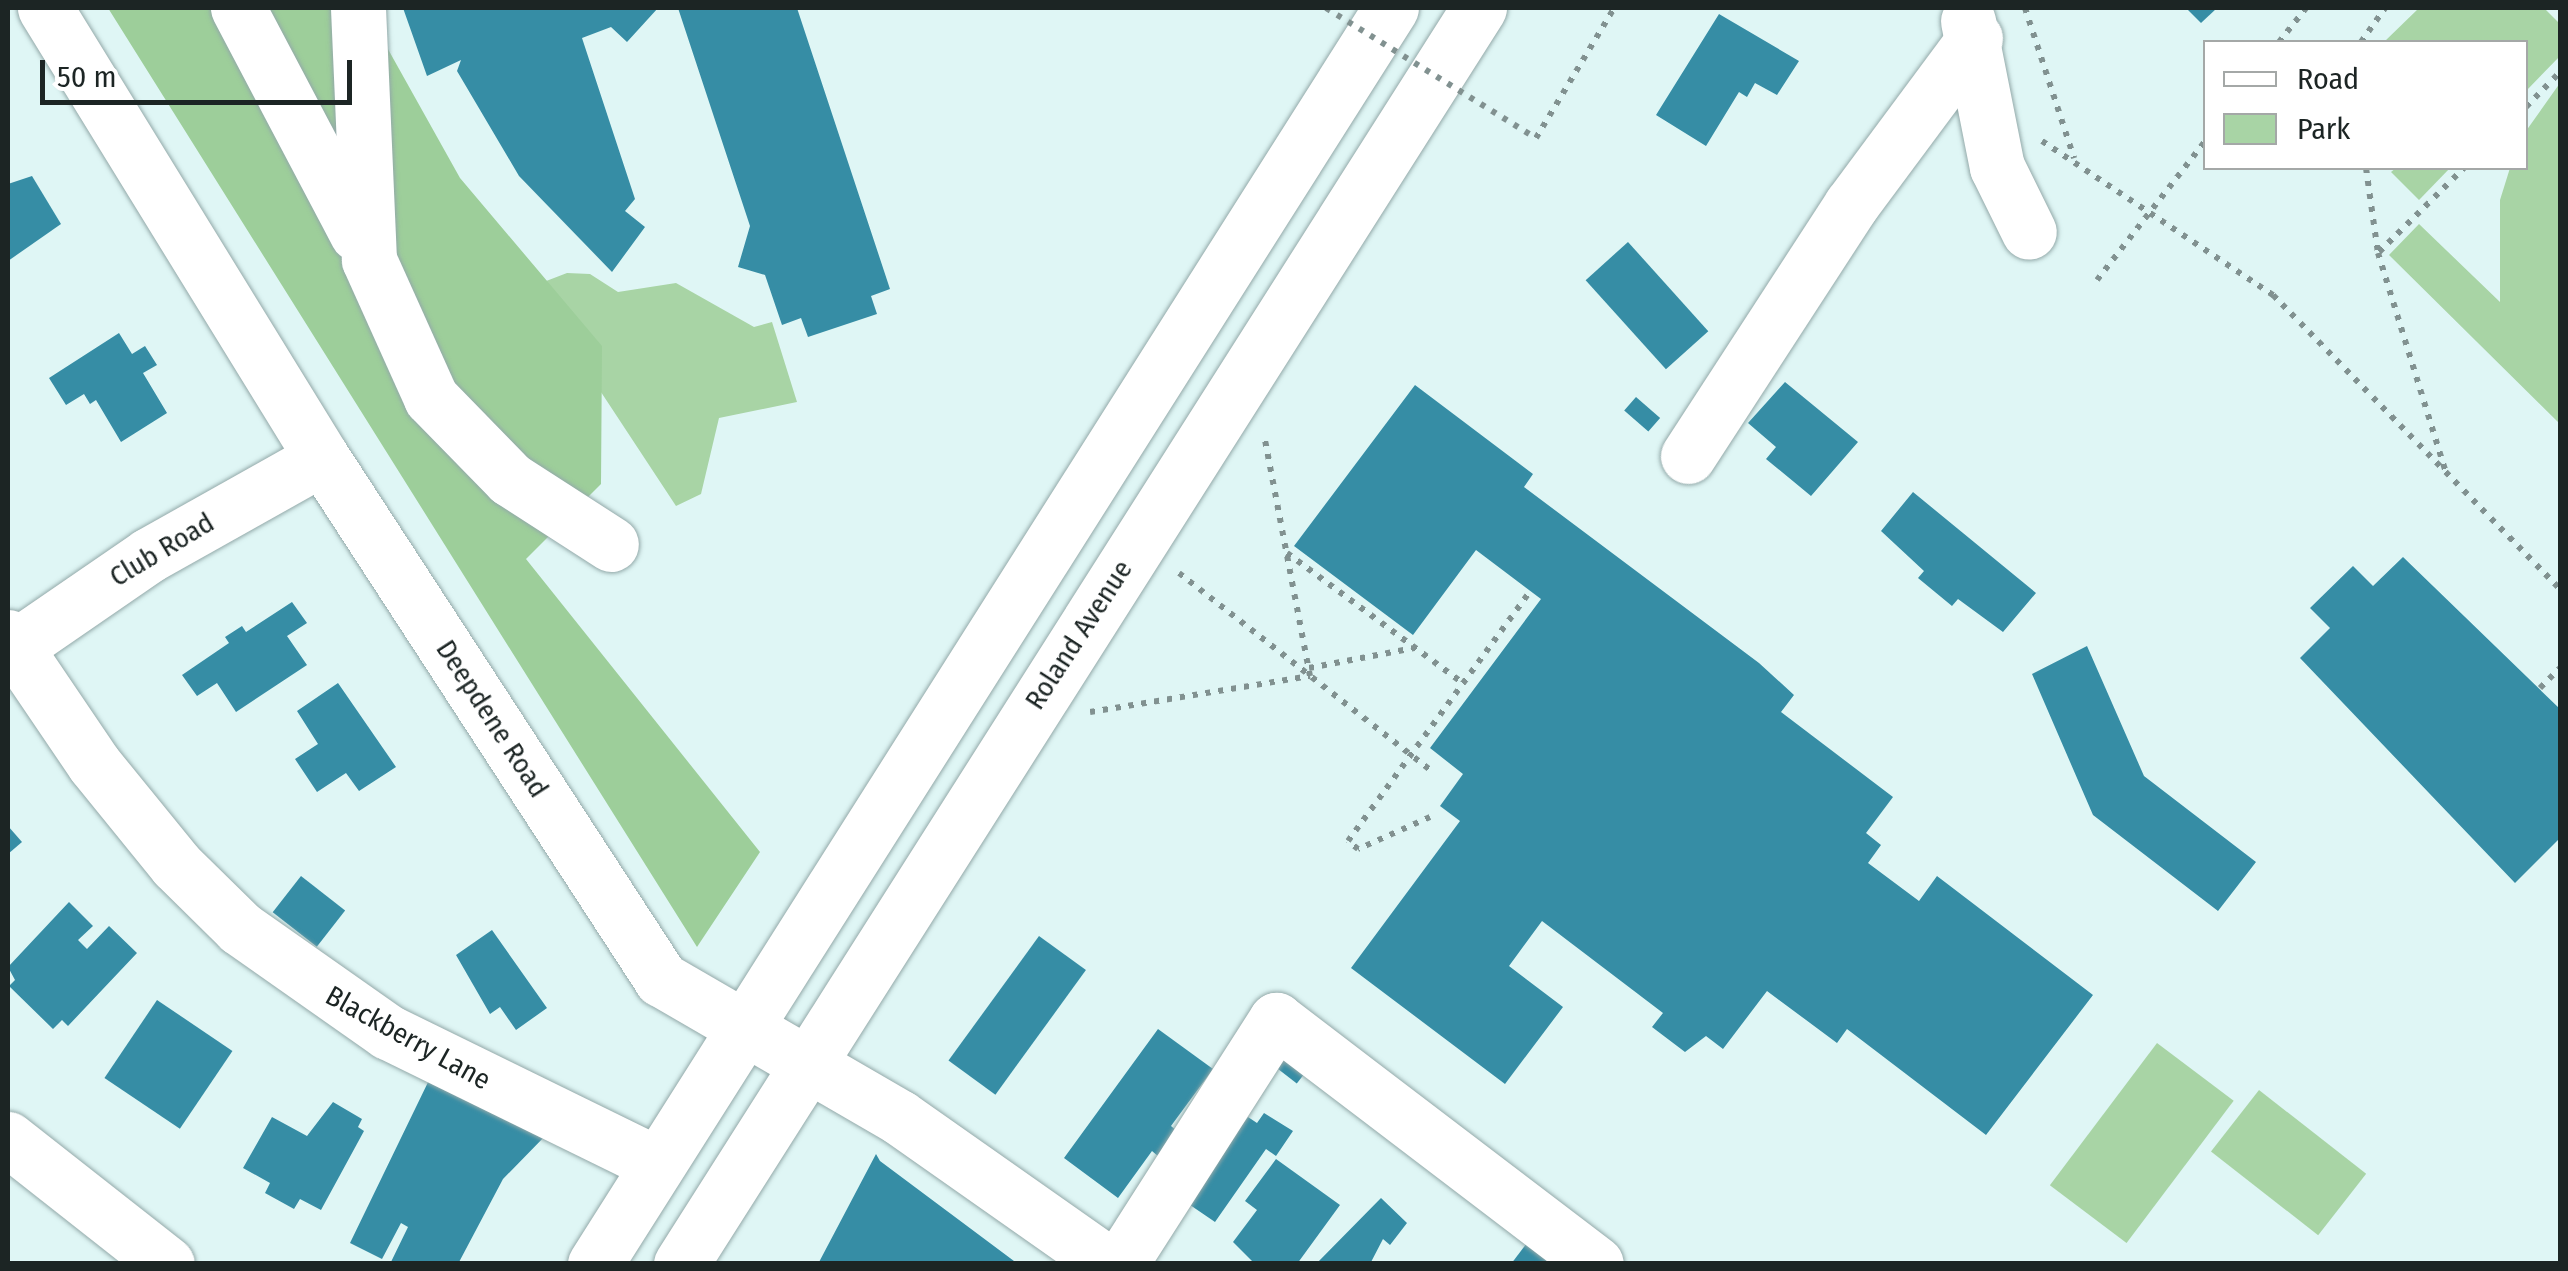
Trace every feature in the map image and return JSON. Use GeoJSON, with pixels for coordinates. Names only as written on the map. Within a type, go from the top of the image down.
{"type":"FeatureCollection","features":[{"type":"Feature","properties":{"kind":"main road","name":"Deepdene Road"},"geometry":{"type":"LineString","coordinates":[[45,8],[322,458],[662,979],[899,1117],[1108,1264]]}},
{"type":"Feature","properties":{"kind":"main road"},"geometry":{"type":"LineString","coordinates":[[238,8],[326,165],[430,398],[510,479],[611,544]]}},
{"type":"Feature","properties":{"kind":"main road"},"geometry":{"type":"LineString","coordinates":[[358,8],[369,260]]}},
{"type":"Feature","properties":{"kind":"main road"},"geometry":{"type":"LineString","coordinates":[[594,1264],[653,1162],[1391,8]]}},
{"type":"Feature","properties":{"kind":"main road","name":"Roland Avenue"},"geometry":{"type":"LineString","coordinates":[[681,1264],[804,1062],[1479,8]]}},
{"type":"Feature","properties":{"kind":"main road"},"geometry":{"type":"LineString","coordinates":[[1969,23],[1996,167],[2029,232]]}},
{"type":"Feature","properties":{"kind":"main road"},"geometry":{"type":"LineString","coordinates":[[1688,456],[1969,23]]}},
{"type":"Feature","properties":{"kind":"main road","name":"Club Road"},"geometry":{"type":"LineString","coordinates":[[10,646],[149,555],[322,458]]}},
{"type":"Feature","properties":{"kind":"main road","name":"Blackberry Lane"},"geometry":{"type":"LineString","coordinates":[[10,646],[106,778],[176,865],[240,928],[388,1032],[653,1162]]}},
{"type":"Feature","properties":{"kind":"main road"},"geometry":{"type":"LineString","coordinates":[[1120,1264],[1276,1020],[1596,1264]]}},
{"type":"Feature","properties":{"kind":"main road"},"geometry":{"type":"LineString","coordinates":[[8,1139],[167,1264]]}},
{"type":"Feature","properties":{"kind":"path"},"geometry":{"type":"LineString","coordinates":[[1326,8],[1536,138],[1614,8]]}},
{"type":"Feature","properties":{"kind":"path"},"geometry":{"type":"LineString","coordinates":[[2025,8],[2074,160]]}},
{"type":"Feature","properties":{"kind":"path"},"geometry":{"type":"LineString","coordinates":[[2282,40],[2306,8]]}},
{"type":"Feature","properties":{"kind":"path"},"geometry":{"type":"LineString","coordinates":[[2362,40],[2385,8]]}},
{"type":"Feature","properties":{"kind":"path"},"geometry":{"type":"LineString","coordinates":[[2528,104],[2560,72]]}},
{"type":"Feature","properties":{"kind":"path"},"geometry":{"type":"LineString","coordinates":[[1987,108],[2074,160],[2273,295],[2560,588]]}},
{"type":"Feature","properties":{"kind":"path"},"geometry":{"type":"LineString","coordinates":[[2098,280],[2203,144]]}},
{"type":"Feature","properties":{"kind":"path"},"geometry":{"type":"LineString","coordinates":[[2366,170],[2378,253],[2446,474]]}},
{"type":"Feature","properties":{"kind":"path"},"geometry":{"type":"LineString","coordinates":[[2378,253],[2462,170]]}},
{"type":"Feature","properties":{"kind":"path"},"geometry":{"type":"LineString","coordinates":[[1265,438],[1309,672]]}},
{"type":"Feature","properties":{"kind":"path"},"geometry":{"type":"LineString","coordinates":[[1286,552],[1463,683]]}},
{"type":"Feature","properties":{"kind":"path"},"geometry":{"type":"LineString","coordinates":[[1179,573],[1434,773]]}},
{"type":"Feature","properties":{"kind":"path"},"geometry":{"type":"LineString","coordinates":[[1430,816],[1358,850],[1348,841],[1530,590]]}},
{"type":"Feature","properties":{"kind":"path"},"geometry":{"type":"LineString","coordinates":[[1090,712],[1309,672],[1414,648]]}},
{"type":"Feature","properties":{"kind":"path"},"geometry":{"type":"LineString","coordinates":[[2540,688],[2560,668]]}},
{"type":"Feature","properties":{"kind":"green space"},"geometry":{"type":"Polygon","coordinates":[[[108,8],[365,8],[460,178],[602,346],[601,484],[526,559],[760,852],[697,947],[108,8]]]}},
{"type":"Feature","properties":{"kind":"green space"},"geometry":{"type":"Polygon","coordinates":[[[2419,8],[2544,8],[2560,24],[2560,56],[2528,89],[2528,40],[2386,40],[2419,8]]]}},
{"type":"Feature","properties":{"kind":"green space"},"geometry":{"type":"Polygon","coordinates":[[[2560,83],[2560,424],[2389,255],[2419,224],[2500,302],[2500,200],[2509,170],[2528,170],[2528,128],[2560,83]]]}},
{"type":"Feature","properties":{"kind":"green space"},"geometry":{"type":"Polygon","coordinates":[[[2394,170],[2448,170],[2419,200],[2391,172],[2394,170]]]}},
{"type":"Feature","properties":{"kind":"green space"},"geometry":{"type":"Polygon","coordinates":[[[567,273],[590,274],[618,292],[676,283],[754,327],[772,322],[797,402],[719,418],[701,494],[676,506],[597,386],[541,283],[567,273]]]}},
{"type":"Feature","properties":{"kind":"green space"},"geometry":{"type":"Polygon","coordinates":[[[2157,1043],[2234,1101],[2127,1243],[2050,1185],[2157,1043]]]}},
{"type":"Feature","properties":{"kind":"green space"},"geometry":{"type":"Polygon","coordinates":[[[2259,1090],[2366,1174],[2318,1235],[2211,1151],[2259,1090]]]}},
{"type":"Feature","properties":{"kind":"building"},"geometry":{"type":"Polygon","coordinates":[[[403,8],[658,8],[627,42],[611,27],[582,38],[635,199],[625,211],[645,227],[612,272],[519,176],[457,71],[461,60],[427,76],[403,8]]]}},
{"type":"Feature","properties":{"kind":"building"},"geometry":{"type":"Polygon","coordinates":[[[678,8],[797,8],[890,289],[871,296],[877,314],[808,337],[801,318],[782,325],[765,275],[738,267],[750,226],[678,8]]]}},
{"type":"Feature","properties":{"kind":"building"},"geometry":{"type":"Polygon","coordinates":[[[2186,8],[2217,8],[2201,23],[2186,8]]]}},
{"type":"Feature","properties":{"kind":"building"},"geometry":{"type":"Polygon","coordinates":[[[1719,14],[1799,61],[1777,95],[1755,83],[1747,97],[1739,92],[1706,146],[1656,115],[1719,14]]]}},
{"type":"Feature","properties":{"kind":"building"},"geometry":{"type":"Polygon","coordinates":[[[32,176],[61,224],[8,261],[8,184],[32,176]]]}},
{"type":"Feature","properties":{"kind":"building"},"geometry":{"type":"Polygon","coordinates":[[[1628,242],[1708,331],[1666,369],[1586,280],[1628,242]]]}},
{"type":"Feature","properties":{"kind":"building"},"geometry":{"type":"Polygon","coordinates":[[[119,333],[132,354],[145,346],[157,365],[143,373],[167,413],[121,442],[96,400],[90,404],[84,394],[66,405],[49,378],[119,333]]]}},
{"type":"Feature","properties":{"kind":"building"},"geometry":{"type":"Polygon","coordinates":[[[1785,382],[1858,442],[1811,496],[1766,459],[1776,447],[1748,423],[1785,382]]]}},
{"type":"Feature","properties":{"kind":"building"},"geometry":{"type":"Polygon","coordinates":[[[1415,385],[1533,474],[1524,487],[1759,663],[1794,695],[1781,712],[1893,797],[1866,833],[1881,845],[1868,863],[1919,901],[1937,876],[2093,995],[1986,1135],[1847,1029],[1837,1043],[1767,991],[1723,1049],[1706,1036],[1685,1052],[1652,1027],[1663,1013],[1542,921],[1509,966],[1563,1007],[1505,1084],[1351,968],[1460,821],[1440,806],[1463,774],[1430,748],[1541,599],[1476,550],[1413,635],[1294,546],[1415,385]]]}},
{"type":"Feature","properties":{"kind":"building"},"geometry":{"type":"Polygon","coordinates":[[[1636,397],[1660,418],[1648,432],[1624,411],[1636,397]]]}},
{"type":"Feature","properties":{"kind":"building"},"geometry":{"type":"Polygon","coordinates":[[[1913,492],[2036,593],[2003,632],[1958,599],[1952,606],[1918,578],[1924,571],[1881,531],[1913,492]]]}},
{"type":"Feature","properties":{"kind":"building"},"geometry":{"type":"Polygon","coordinates":[[[2403,557],[2560,709],[2560,838],[2515,883],[2300,658],[2330,628],[2310,608],[2353,566],[2373,586],[2403,557]]]}},
{"type":"Feature","properties":{"kind":"building"},"geometry":{"type":"Polygon","coordinates":[[[292,602],[307,623],[287,636],[307,665],[236,712],[217,683],[197,696],[182,675],[229,643],[225,637],[242,626],[246,632],[292,602]]]}},
{"type":"Feature","properties":{"kind":"building"},"geometry":{"type":"Polygon","coordinates":[[[2087,646],[2144,776],[2256,862],[2218,911],[2093,815],[2032,674],[2087,646]]]}},
{"type":"Feature","properties":{"kind":"building"},"geometry":{"type":"Polygon","coordinates":[[[338,683],[396,767],[359,791],[346,773],[317,792],[295,759],[318,744],[297,711],[338,683]]]}},
{"type":"Feature","properties":{"kind":"building"},"geometry":{"type":"Polygon","coordinates":[[[8,826],[22,842],[8,854],[8,826]]]}},
{"type":"Feature","properties":{"kind":"building"},"geometry":{"type":"Polygon","coordinates":[[[301,876],[345,910],[317,947],[273,912],[301,876]]]}},
{"type":"Feature","properties":{"kind":"building"},"geometry":{"type":"Polygon","coordinates":[[[69,902],[93,926],[78,940],[87,949],[109,926],[137,953],[68,1026],[62,1020],[53,1029],[9,986],[15,980],[8,967],[69,902]]]}},
{"type":"Feature","properties":{"kind":"building"},"geometry":{"type":"Polygon","coordinates":[[[492,930],[547,1008],[516,1030],[500,1007],[490,1014],[456,955],[492,930]]]}},
{"type":"Feature","properties":{"kind":"building"},"geometry":{"type":"Polygon","coordinates":[[[1039,936],[1086,970],[995,1095],[948,1061],[1039,936]]]}},
{"type":"Feature","properties":{"kind":"building"},"geometry":{"type":"Polygon","coordinates":[[[157,1000],[232,1051],[180,1129],[104,1078],[157,1000]]]}},
{"type":"Feature","properties":{"kind":"building"},"geometry":{"type":"Polygon","coordinates":[[[1158,1029],[1213,1069],[1171,1126],[1178,1132],[1159,1157],[1152,1151],[1118,1198],[1064,1158],[1158,1029]]]}},
{"type":"Feature","properties":{"kind":"building"},"geometry":{"type":"Polygon","coordinates":[[[1276,1042],[1309,1068],[1297,1084],[1264,1058],[1276,1042]]]}},
{"type":"Feature","properties":{"kind":"building"},"geometry":{"type":"Polygon","coordinates":[[[432,1074],[547,1134],[503,1179],[458,1264],[390,1264],[408,1227],[401,1223],[382,1259],[350,1243],[432,1074]]]}},
{"type":"Feature","properties":{"kind":"building"},"geometry":{"type":"Polygon","coordinates":[[[333,1102],[362,1119],[358,1127],[364,1131],[321,1210],[300,1199],[294,1209],[265,1193],[270,1183],[243,1168],[272,1117],[307,1136],[333,1102]]]}},
{"type":"Feature","properties":{"kind":"building"},"geometry":{"type":"Polygon","coordinates":[[[1264,1113],[1293,1131],[1276,1156],[1266,1149],[1215,1222],[1174,1194],[1230,1121],[1239,1129],[1248,1117],[1257,1123],[1264,1113]]]}},
{"type":"Feature","properties":{"kind":"building"},"geometry":{"type":"Polygon","coordinates":[[[876,1154],[880,1161],[1018,1264],[818,1264],[876,1154]]]}},
{"type":"Feature","properties":{"kind":"building"},"geometry":{"type":"Polygon","coordinates":[[[1276,1159],[1340,1205],[1297,1264],[1255,1264],[1233,1242],[1257,1210],[1245,1201],[1276,1159]]]}},
{"type":"Feature","properties":{"kind":"building"},"geometry":{"type":"Polygon","coordinates":[[[1381,1198],[1407,1223],[1390,1245],[1383,1239],[1370,1264],[1316,1264],[1381,1198]]]}},
{"type":"Feature","properties":{"kind":"building"},"geometry":{"type":"Polygon","coordinates":[[[1533,1235],[1572,1264],[1511,1264],[1533,1235]]]}}]}
